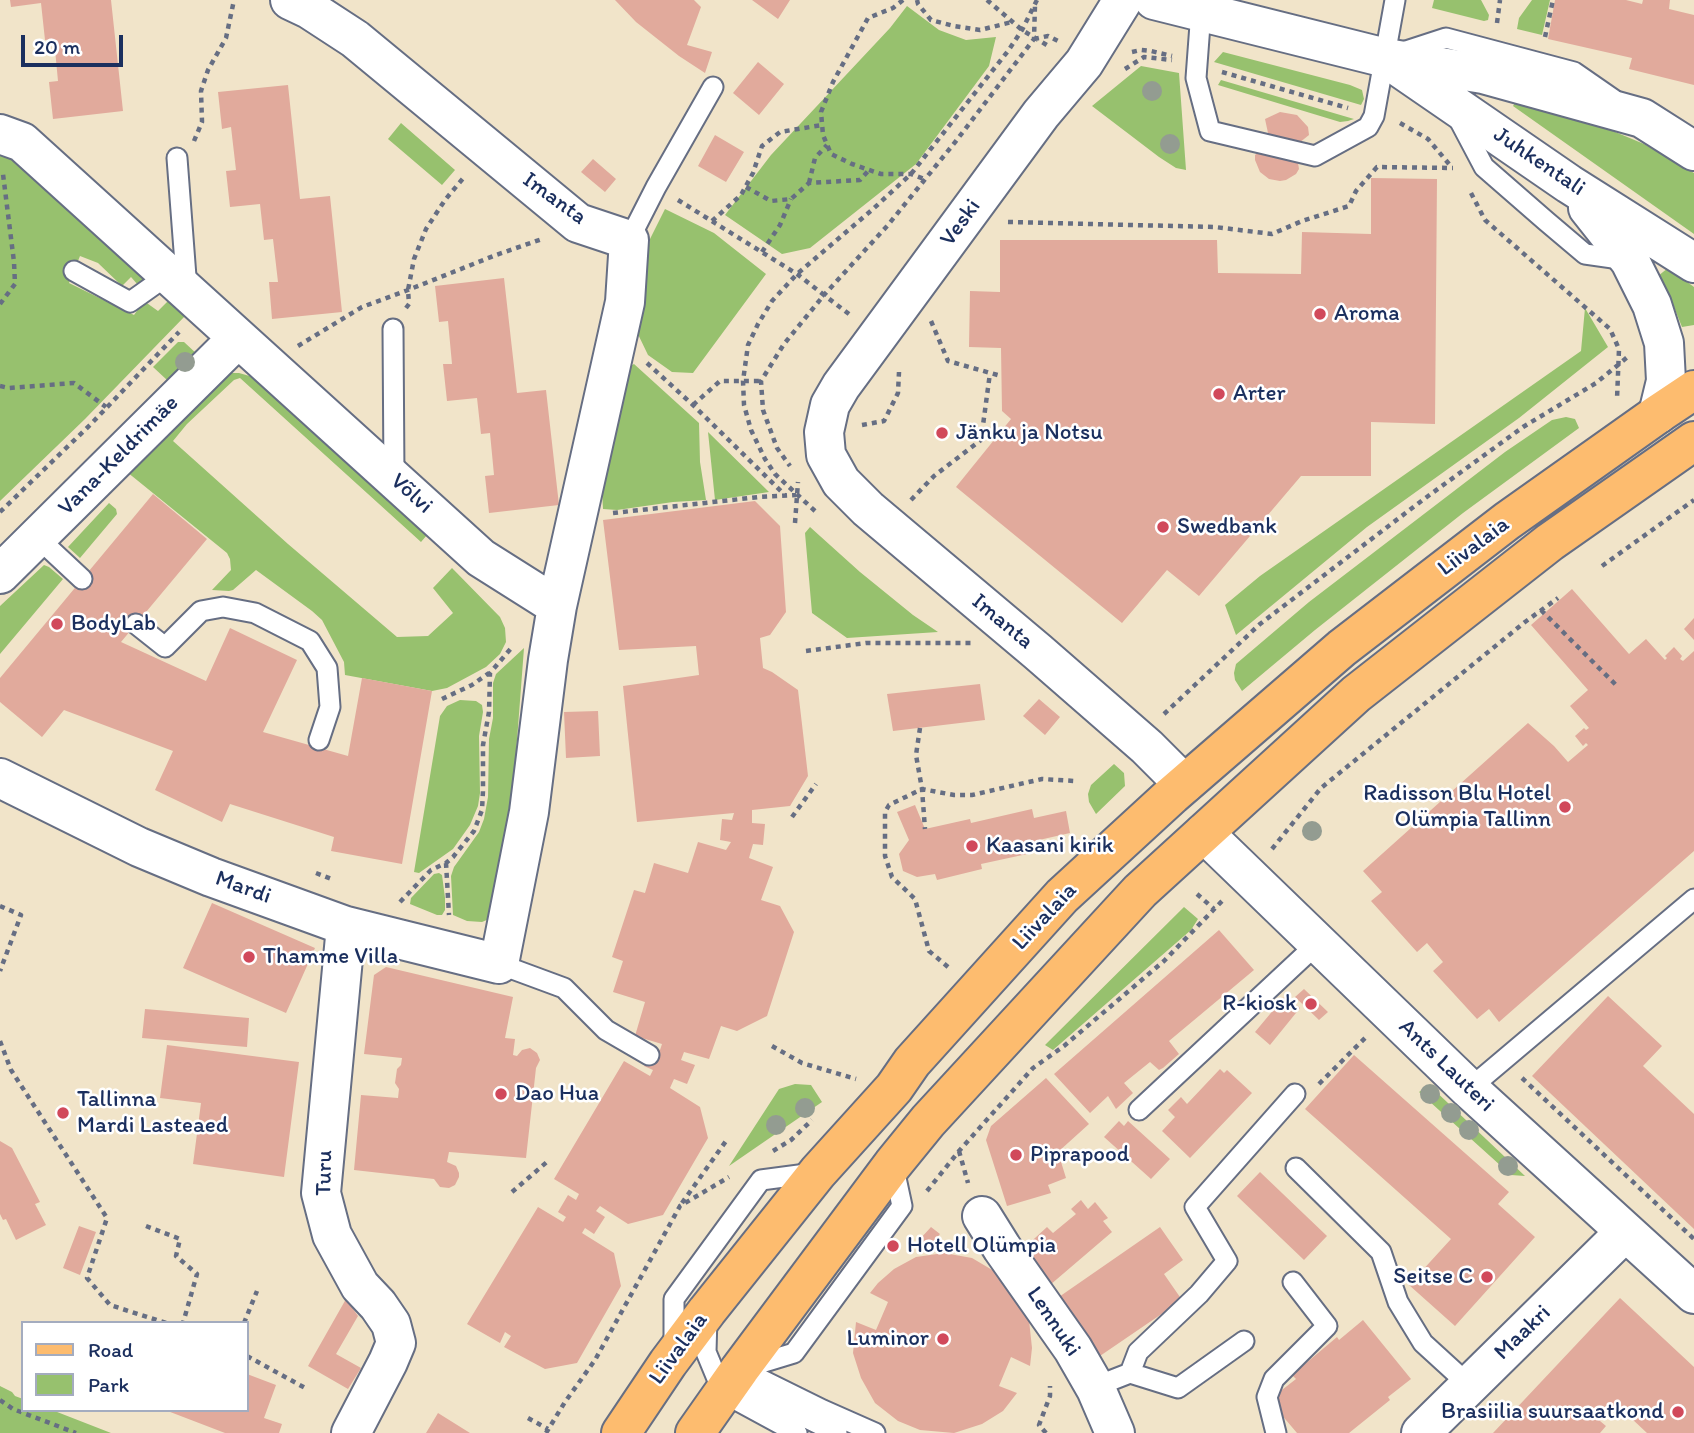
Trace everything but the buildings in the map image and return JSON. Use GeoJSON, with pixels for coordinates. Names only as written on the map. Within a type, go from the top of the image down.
{"type":"FeatureCollection","features":[{"type":"Feature","properties":{"kind":"main road","name":"Liivalaia"},"geometry":{"type":"LineString","coordinates":[[621,1433],[674,1354],[818,1172],[894,1088],[912,1062],[1062,896],[1197,773],[1342,648],[1507,521],[1694,390]]}},
{"type":"Feature","properties":{"kind":"main road","name":"Liivalaia"},"geometry":{"type":"LineString","coordinates":[[695,1433],[893,1164],[928,1121],[1131,901],[1356,694],[1550,542],[1694,441]]}},
{"type":"Feature","properties":{"kind":"main road"},"geometry":{"type":"LineString","coordinates":[[1197,773],[1198,801],[1204,833]]}},
{"type":"Feature","properties":{"kind":"street","name":"Imanta"},"geometry":{"type":"LineString","coordinates":[[290,0],[355,38],[578,223],[629,240]]}},
{"type":"Feature","properties":{"kind":"street","name":"Veski"},"geometry":{"type":"LineString","coordinates":[[805,467],[824,432],[830,405],[841,386],[1041,114],[1084,63],[1123,0]]}},
{"type":"Feature","properties":{"kind":"street","name":"Juhkentali"},"geometry":{"type":"LineString","coordinates":[[1154,0],[1386,58],[1483,74],[1642,118],[1694,151]]}},
{"type":"Feature","properties":{"kind":"street","name":"Juhkentali"},"geometry":{"type":"LineString","coordinates":[[1386,58],[1569,184],[1694,263]]}},
{"type":"Feature","properties":{"kind":"street"},"geometry":{"type":"LineString","coordinates":[[1642,118],[1694,131]]}},
{"type":"Feature","properties":{"kind":"street","name":"Võlvi"},"geometry":{"type":"LineString","coordinates":[[1,152],[22,142],[481,558],[557,606]]}},
{"type":"Feature","properties":{"kind":"street"},"geometry":{"type":"LineString","coordinates":[[1569,184],[1630,261],[1652,305],[1664,344],[1666,382],[1658,414]]}},
{"type":"Feature","properties":{"kind":"street"},"geometry":{"type":"LineString","coordinates":[[499,964],[529,812],[557,606],[625,302],[629,240]]}},
{"type":"Feature","properties":{"kind":"street","name":"Vana-Keldrimäe"},"geometry":{"type":"LineString","coordinates":[[0,574],[238,338]]}},
{"type":"Feature","properties":{"kind":"street","name":"Imanta"},"geometry":{"type":"LineString","coordinates":[[805,467],[841,482],[887,525],[1147,747],[1197,773]]}},
{"type":"Feature","properties":{"kind":"street","name":"Mardi"},"geometry":{"type":"LineString","coordinates":[[0,778],[139,847],[211,877],[346,926],[499,964]]}},
{"type":"Feature","properties":{"kind":"street","name":"Ants Lauteri"},"geometry":{"type":"LineString","coordinates":[[1204,833],[1469,1090],[1694,1294]]}},
{"type":"Feature","properties":{"kind":"street","name":"Turu"},"geometry":{"type":"LineString","coordinates":[[346,926],[321,1194],[332,1236],[360,1286],[391,1324],[396,1343],[351,1433]]}},
{"type":"Feature","properties":{"kind":"street","name":"Lennuki"},"geometry":{"type":"LineString","coordinates":[[982,1216],[1073,1349],[1096,1389],[1115,1433]]}},
{"type":"Feature","properties":{"kind":"street","name":"Maakri"},"geometry":{"type":"LineString","coordinates":[[1421,1433],[1625,1232]]}},
{"type":"Feature","properties":{"kind":"lane"},"geometry":{"type":"LineString","coordinates":[[1201,11],[1196,78],[1210,131],[1315,156],[1368,127],[1374,117],[1395,0]]}},
{"type":"Feature","properties":{"kind":"lane"},"geometry":{"type":"LineString","coordinates":[[629,240],[713,88]]}},
{"type":"Feature","properties":{"kind":"lane"},"geometry":{"type":"LineString","coordinates":[[1449,101],[1483,167],[1584,254],[1630,261]]}},
{"type":"Feature","properties":{"kind":"lane"},"geometry":{"type":"LineString","coordinates":[[74,271],[131,302],[186,291],[177,158]]}},
{"type":"Feature","properties":{"kind":"lane"},"geometry":{"type":"LineString","coordinates":[[393,329],[394,478]]}},
{"type":"Feature","properties":{"kind":"lane"},"geometry":{"type":"LineString","coordinates":[[37,537],[82,579]]}},
{"type":"Feature","properties":{"kind":"lane"},"geometry":{"type":"LineString","coordinates":[[136,624],[165,647],[201,611],[223,607],[256,614],[310,641],[327,668],[330,707],[318,740]]}},
{"type":"Feature","properties":{"kind":"lane"},"geometry":{"type":"LineString","coordinates":[[1469,1090],[1694,900]]}},
{"type":"Feature","properties":{"kind":"lane"},"geometry":{"type":"LineString","coordinates":[[1139,1110],[1318,943]]}},
{"type":"Feature","properties":{"kind":"lane"},"geometry":{"type":"LineString","coordinates":[[499,964],[564,988],[606,1030],[649,1055]]}},
{"type":"Feature","properties":{"kind":"lane"},"geometry":{"type":"LineString","coordinates":[[1130,1373],[1138,1352],[1199,1294],[1227,1261],[1195,1207],[1295,1094]]}},
{"type":"Feature","properties":{"kind":"lane"},"geometry":{"type":"LineString","coordinates":[[1296,1168],[1381,1252],[1398,1302],[1423,1343],[1469,1385]]}},
{"type":"Feature","properties":{"kind":"lane"},"geometry":{"type":"LineString","coordinates":[[674,1354],[674,1299],[761,1180],[818,1172]]}},
{"type":"Feature","properties":{"kind":"lane"},"geometry":{"type":"LineString","coordinates":[[1276,1433],[1267,1397],[1274,1380],[1327,1326],[1293,1282]]}},
{"type":"Feature","properties":{"kind":"lane"},"geometry":{"type":"LineString","coordinates":[[707,1311],[706,1352],[732,1380],[797,1433]]}},
{"type":"Feature","properties":{"kind":"lane"},"geometry":{"type":"LineString","coordinates":[[1096,1389],[1130,1373],[1178,1388],[1244,1341]]}},
{"type":"Feature","properties":{"kind":"lane"},"geometry":{"type":"LineString","coordinates":[[732,1380],[837,1433]]}},
{"type":"Feature","properties":{"kind":"lane"},"geometry":{"type":"LineString","coordinates":[[732,1380],[823,1410],[875,1433]]}},
{"type":"Feature","properties":{"kind":"path"},"geometry":{"type":"LineString","coordinates":[[177,158],[196,140],[202,122],[201,91],[208,69],[226,38],[234,0]]}},
{"type":"Feature","properties":{"kind":"path"},"geometry":{"type":"LineString","coordinates":[[903,0],[893,8],[868,18],[833,82],[821,113],[823,135],[831,154],[881,174],[911,174],[925,179]]}},
{"type":"Feature","properties":{"kind":"path"},"geometry":{"type":"LineString","coordinates":[[917,0],[931,20],[954,26],[979,30],[1012,22]]}},
{"type":"Feature","properties":{"kind":"path"},"geometry":{"type":"LineString","coordinates":[[987,0],[1022,30],[1045,45]]}},
{"type":"Feature","properties":{"kind":"path"},"geometry":{"type":"LineString","coordinates":[[1496,26],[1500,0]]}},
{"type":"Feature","properties":{"kind":"path"},"geometry":{"type":"LineString","coordinates":[[1545,40],[1553,0]]}},
{"type":"Feature","properties":{"kind":"path"},"geometry":{"type":"LineString","coordinates":[[797,495],[775,474],[751,430],[744,405],[743,381],[748,345],[758,324],[772,301],[797,274],[911,174],[1009,51],[1036,2]]}},
{"type":"Feature","properties":{"kind":"path"},"geometry":{"type":"LineString","coordinates":[[795,523],[797,495],[805,467],[777,448],[763,410],[761,381],[785,344],[824,295],[888,225],[1034,39],[1036,2]]}},
{"type":"Feature","properties":{"kind":"path"},"geometry":{"type":"LineString","coordinates":[[1211,69],[1350,109]]}},
{"type":"Feature","properties":{"kind":"path"},"geometry":{"type":"LineString","coordinates":[[1398,122],[1429,139],[1460,176]]}},
{"type":"Feature","properties":{"kind":"path"},"geometry":{"type":"LineString","coordinates":[[712,221],[741,195],[753,173],[762,146],[780,132],[822,125]]}},
{"type":"Feature","properties":{"kind":"path"},"geometry":{"type":"LineString","coordinates":[[762,252],[780,226],[791,199],[808,183],[815,158],[827,145]]}},
{"type":"Feature","properties":{"kind":"path"},"geometry":{"type":"LineString","coordinates":[[393,329],[409,303],[408,290],[414,259],[426,229],[445,200],[487,148]]}},
{"type":"Feature","properties":{"kind":"path"},"geometry":{"type":"LineString","coordinates":[[0,303],[15,284],[1,152]]}},
{"type":"Feature","properties":{"kind":"path"},"geometry":{"type":"LineString","coordinates":[[972,208],[1003,222],[1215,227],[1272,234],[1349,206],[1356,191],[1377,167],[1453,168]]}},
{"type":"Feature","properties":{"kind":"path"},"geometry":{"type":"LineString","coordinates":[[808,183],[860,180],[869,170]]}},
{"type":"Feature","properties":{"kind":"path"},"geometry":{"type":"LineString","coordinates":[[1467,184],[1485,220],[1610,329],[1619,349],[1619,363]]}},
{"type":"Feature","properties":{"kind":"path"},"geometry":{"type":"LineString","coordinates":[[656,187],[797,274],[824,295]]}},
{"type":"Feature","properties":{"kind":"path"},"geometry":{"type":"LineString","coordinates":[[746,187],[771,201],[791,199]]}},
{"type":"Feature","properties":{"kind":"path"},"geometry":{"type":"LineString","coordinates":[[269,366],[362,307],[563,232],[578,223]]}},
{"type":"Feature","properties":{"kind":"path"},"geometry":{"type":"LineString","coordinates":[[0,512],[107,407],[186,291]]}},
{"type":"Feature","properties":{"kind":"path"},"geometry":{"type":"LineString","coordinates":[[930,319],[948,360],[1001,376]]}},
{"type":"Feature","properties":{"kind":"path"},"geometry":{"type":"LineString","coordinates":[[617,336],[693,405],[785,495]]}},
{"type":"Feature","properties":{"kind":"path"},"geometry":{"type":"LineString","coordinates":[[1147,747],[1163,715],[1260,624],[1523,426],[1596,383],[1632,353]]}},
{"type":"Feature","properties":{"kind":"path"},"geometry":{"type":"LineString","coordinates":[[887,525],[934,476],[981,440],[990,373]]}},
{"type":"Feature","properties":{"kind":"path"},"geometry":{"type":"LineString","coordinates":[[693,405],[720,381],[761,381]]}},
{"type":"Feature","properties":{"kind":"path"},"geometry":{"type":"LineString","coordinates":[[0,386],[9,388],[74,383],[107,407]]}},
{"type":"Feature","properties":{"kind":"path"},"geometry":{"type":"LineString","coordinates":[[577,518],[797,495]]}},
{"type":"Feature","properties":{"kind":"path"},"geometry":{"type":"LineString","coordinates":[[1602,566],[1694,500]]}},
{"type":"Feature","properties":{"kind":"path"},"geometry":{"type":"LineString","coordinates":[[1270,852],[1321,788],[1558,598]]}},
{"type":"Feature","properties":{"kind":"path"},"geometry":{"type":"LineString","coordinates":[[1541,610],[1616,685]]}},
{"type":"Feature","properties":{"kind":"path"},"geometry":{"type":"LineString","coordinates":[[806,651],[866,643],[973,643]]}},
{"type":"Feature","properties":{"kind":"path"},"geometry":{"type":"LineString","coordinates":[[442,699],[490,673],[514,644]]}},
{"type":"Feature","properties":{"kind":"path"},"geometry":{"type":"LineString","coordinates":[[396,906],[431,870],[446,863],[474,831],[482,810],[483,745],[489,712],[490,673]]}},
{"type":"Feature","properties":{"kind":"path"},"geometry":{"type":"LineString","coordinates":[[920,728],[916,755],[925,829]]}},
{"type":"Feature","properties":{"kind":"path"},"geometry":{"type":"LineString","coordinates":[[957,973],[929,951],[915,899],[891,877],[885,856],[885,812],[889,805],[922,789],[954,795],[972,795],[1042,779],[1075,781]]}},
{"type":"Feature","properties":{"kind":"path"},"geometry":{"type":"LineString","coordinates":[[792,817],[816,784]]}},
{"type":"Feature","properties":{"kind":"path"},"geometry":{"type":"LineString","coordinates":[[446,863],[450,926]]}},
{"type":"Feature","properties":{"kind":"path"},"geometry":{"type":"LineString","coordinates":[[1198,894],[1214,909]]}},
{"type":"Feature","properties":{"kind":"path"},"geometry":{"type":"LineString","coordinates":[[921,1200],[959,1151],[1033,1068],[1064,1046],[1164,961],[1224,899]]}},
{"type":"Feature","properties":{"kind":"path"},"geometry":{"type":"LineString","coordinates":[[0,906],[21,915],[0,971]]}},
{"type":"Feature","properties":{"kind":"path"},"geometry":{"type":"LineString","coordinates":[[1295,1094],[1308,1096],[1390,1012]]}},
{"type":"Feature","properties":{"kind":"path"},"geometry":{"type":"LineString","coordinates":[[0,1041],[11,1070],[107,1218],[87,1278],[110,1305],[160,1321]]}},
{"type":"Feature","properties":{"kind":"path"},"geometry":{"type":"LineString","coordinates":[[772,1046],[802,1063],[856,1079]]}},
{"type":"Feature","properties":{"kind":"path"},"geometry":{"type":"LineString","coordinates":[[847,1088],[863,1072]]}},
{"type":"Feature","properties":{"kind":"path"},"geometry":{"type":"LineString","coordinates":[[769,1153],[791,1140],[819,1114]]}},
{"type":"Feature","properties":{"kind":"path"},"geometry":{"type":"LineString","coordinates":[[528,1418],[547,1431],[595,1360],[680,1206],[726,1141]]}},
{"type":"Feature","properties":{"kind":"path"},"geometry":{"type":"LineString","coordinates":[[512,1192],[548,1161]]}},
{"type":"Feature","properties":{"kind":"path"},"geometry":{"type":"LineString","coordinates":[[680,1206],[736,1173]]}},
{"type":"Feature","properties":{"kind":"path"},"geometry":{"type":"LineString","coordinates":[[146,1226],[180,1240],[176,1256],[197,1274],[184,1321]]}},
{"type":"Feature","properties":{"kind":"path"},"geometry":{"type":"LineString","coordinates":[[245,1321],[257,1291]]}},
{"type":"Feature","properties":{"kind":"path"},"geometry":{"type":"LineString","coordinates":[[248,1357],[307,1389]]}},
{"type":"Feature","properties":{"kind":"path"},"geometry":{"type":"LineString","coordinates":[[0,1400],[13,1409],[76,1433]]}},
{"type":"Feature","properties":{"kind":"path"},"geometry":{"type":"LineString","coordinates":[[1039,1425],[1046,1433]]}},
{"type":"Feature","properties":{"kind":"green space"},"geometry":{"type":"Polygon","coordinates":[[[1434,0],[1481,0],[1489,15],[1488,20],[1432,8],[1434,0]]]}},
{"type":"Feature","properties":{"kind":"green space"},"geometry":{"type":"Polygon","coordinates":[[[1532,0],[1550,0],[1542,35],[1517,29],[1519,18],[1532,0]]]}},
{"type":"Feature","properties":{"kind":"green space"},"geometry":{"type":"Polygon","coordinates":[[[907,6],[939,30],[966,40],[996,37],[989,66],[916,164],[810,248],[782,254],[725,215],[771,155],[890,28],[907,6]]]}},
{"type":"Feature","properties":{"kind":"green space"},"geometry":{"type":"Polygon","coordinates":[[[1223,52],[1350,85],[1362,90],[1364,99],[1361,105],[1214,62],[1223,52]]]}},
{"type":"Feature","properties":{"kind":"green space"},"geometry":{"type":"Polygon","coordinates":[[[1141,66],[1179,73],[1186,170],[1176,168],[1159,157],[1092,106],[1141,66]]]}},
{"type":"Feature","properties":{"kind":"green space"},"geometry":{"type":"Polygon","coordinates":[[[1221,80],[1354,119],[1340,122],[1218,85],[1221,80]]]}},
{"type":"Feature","properties":{"kind":"green space"},"geometry":{"type":"Polygon","coordinates":[[[1519,96],[1577,116],[1644,144],[1694,173],[1694,234],[1513,106],[1519,96]]]}},
{"type":"Feature","properties":{"kind":"green space"},"geometry":{"type":"Polygon","coordinates":[[[401,123],[455,170],[442,185],[388,139],[401,123]]]}},
{"type":"Feature","properties":{"kind":"green space"},"geometry":{"type":"Polygon","coordinates":[[[0,147],[146,277],[138,285],[131,277],[122,286],[98,263],[80,256],[69,283],[134,315],[144,301],[158,311],[169,300],[186,315],[85,419],[0,501],[0,147]]]}},
{"type":"Feature","properties":{"kind":"green space"},"geometry":{"type":"Polygon","coordinates":[[[665,209],[714,233],[766,274],[693,373],[672,372],[648,355],[635,328],[650,239],[665,209]]]}},
{"type":"Feature","properties":{"kind":"green space"},"geometry":{"type":"Polygon","coordinates":[[[1668,268],[1694,287],[1694,325],[1682,327],[1658,276],[1668,268]]]}},
{"type":"Feature","properties":{"kind":"green space"},"geometry":{"type":"Polygon","coordinates":[[[1585,308],[1608,347],[1519,418],[1367,527],[1236,635],[1225,605],[1260,576],[1581,351],[1585,308]]]}},
{"type":"Feature","properties":{"kind":"green space"},"geometry":{"type":"Polygon","coordinates":[[[178,342],[184,342],[198,355],[173,380],[167,380],[153,367],[178,342]]]}},
{"type":"Feature","properties":{"kind":"green space"},"geometry":{"type":"Polygon","coordinates":[[[634,364],[699,423],[700,462],[706,500],[617,510],[603,509],[602,490],[627,368],[634,364]]]}},
{"type":"Feature","properties":{"kind":"green space"},"geometry":{"type":"Polygon","coordinates":[[[229,373],[253,377],[427,535],[421,542],[240,378],[234,380],[187,424],[173,441],[397,637],[428,636],[453,613],[433,588],[452,568],[500,617],[505,628],[506,642],[500,654],[486,667],[447,688],[432,691],[345,675],[344,662],[322,620],[256,570],[233,590],[212,590],[231,570],[227,553],[127,472],[229,373]]]}},
{"type":"Feature","properties":{"kind":"green space"},"geometry":{"type":"Polygon","coordinates":[[[1566,417],[1575,419],[1579,428],[1463,513],[1242,691],[1235,680],[1236,664],[1309,602],[1505,452],[1552,420],[1566,417]]]}},
{"type":"Feature","properties":{"kind":"green space"},"geometry":{"type":"Polygon","coordinates":[[[708,432],[769,492],[715,500],[708,432]]]}},
{"type":"Feature","properties":{"kind":"green space"},"geometry":{"type":"Polygon","coordinates":[[[109,503],[116,509],[117,514],[80,558],[68,547],[109,503]]]}},
{"type":"Feature","properties":{"kind":"green space"},"geometry":{"type":"Polygon","coordinates":[[[810,527],[860,572],[938,632],[847,638],[812,613],[805,533],[810,527]]]}},
{"type":"Feature","properties":{"kind":"green space"},"geometry":{"type":"Polygon","coordinates":[[[44,565],[63,579],[0,654],[0,606],[44,565]]]}},
{"type":"Feature","properties":{"kind":"green space"},"geometry":{"type":"Polygon","coordinates":[[[524,648],[512,806],[489,919],[482,922],[467,921],[453,915],[451,876],[454,867],[479,832],[484,819],[488,797],[493,683],[496,674],[524,648]]]}},
{"type":"Feature","properties":{"kind":"green space"},"geometry":{"type":"Polygon","coordinates":[[[460,700],[476,701],[482,705],[478,806],[470,825],[453,849],[419,873],[414,872],[440,716],[447,706],[460,700]]]}},
{"type":"Feature","properties":{"kind":"green space"},"geometry":{"type":"Polygon","coordinates":[[[1114,764],[1124,773],[1125,786],[1096,814],[1089,802],[1091,785],[1114,764]]]}},
{"type":"Feature","properties":{"kind":"green space"},"geometry":{"type":"Polygon","coordinates":[[[434,874],[442,875],[445,898],[442,915],[410,904],[411,898],[434,874]]]}},
{"type":"Feature","properties":{"kind":"green space"},"geometry":{"type":"Polygon","coordinates":[[[1184,907],[1198,919],[1191,930],[1053,1050],[1045,1045],[1184,907]]]}},
{"type":"Feature","properties":{"kind":"green space"},"geometry":{"type":"Polygon","coordinates":[[[795,1084],[811,1085],[822,1102],[729,1166],[779,1089],[795,1084]]]}},
{"type":"Feature","properties":{"kind":"green space"},"geometry":{"type":"Polygon","coordinates":[[[1429,1085],[1525,1176],[1511,1175],[1419,1092],[1429,1085]]]}},
{"type":"Feature","properties":{"kind":"green space"},"geometry":{"type":"Polygon","coordinates":[[[0,1386],[21,1398],[21,1412],[57,1412],[111,1433],[0,1433],[0,1386]]]}},
{"type":"Feature","properties":{"kind":"place","name":"Aroma"},"geometry":{"type":"Point","coordinates":[1320,314]}},
{"type":"Feature","properties":{"kind":"place","name":"Arter"},"geometry":{"type":"Point","coordinates":[1219,394]}},
{"type":"Feature","properties":{"kind":"place","name":"Jänku ja Notsu"},"geometry":{"type":"Point","coordinates":[942,433]}},
{"type":"Feature","properties":{"kind":"place","name":"Swedbank"},"geometry":{"type":"Point","coordinates":[1163,527]}},
{"type":"Feature","properties":{"kind":"place","name":"BodyLab"},"geometry":{"type":"Point","coordinates":[57,624]}},
{"type":"Feature","properties":{"kind":"place","name":"Radisson Blu Hotel Olümpia Tallinn"},"geometry":{"type":"Point","coordinates":[1565,807]}},
{"type":"Feature","properties":{"kind":"place","name":"Kaasani kirik"},"geometry":{"type":"Point","coordinates":[972,846]}},
{"type":"Feature","properties":{"kind":"place","name":"Thamme Villa"},"geometry":{"type":"Point","coordinates":[249,957]}},
{"type":"Feature","properties":{"kind":"place","name":"R-kiosk"},"geometry":{"type":"Point","coordinates":[1311,1004]}},
{"type":"Feature","properties":{"kind":"place","name":"Dao Hua"},"geometry":{"type":"Point","coordinates":[501,1094]}},
{"type":"Feature","properties":{"kind":"place","name":"Tallinna Mardi Lasteaed"},"geometry":{"type":"Point","coordinates":[63,1113]}},
{"type":"Feature","properties":{"kind":"place","name":"Piprapood"},"geometry":{"type":"Point","coordinates":[1016,1155]}},
{"type":"Feature","properties":{"kind":"place","name":"Hotell Olümpia"},"geometry":{"type":"Point","coordinates":[893,1246]}},
{"type":"Feature","properties":{"kind":"place","name":"Seitse C"},"geometry":{"type":"Point","coordinates":[1487,1277]}},
{"type":"Feature","properties":{"kind":"place","name":"Luminor"},"geometry":{"type":"Point","coordinates":[943,1339]}},
{"type":"Feature","properties":{"kind":"place","name":"Brasiilia suursaatkond"},"geometry":{"type":"Point","coordinates":[1678,1412]}}]}
